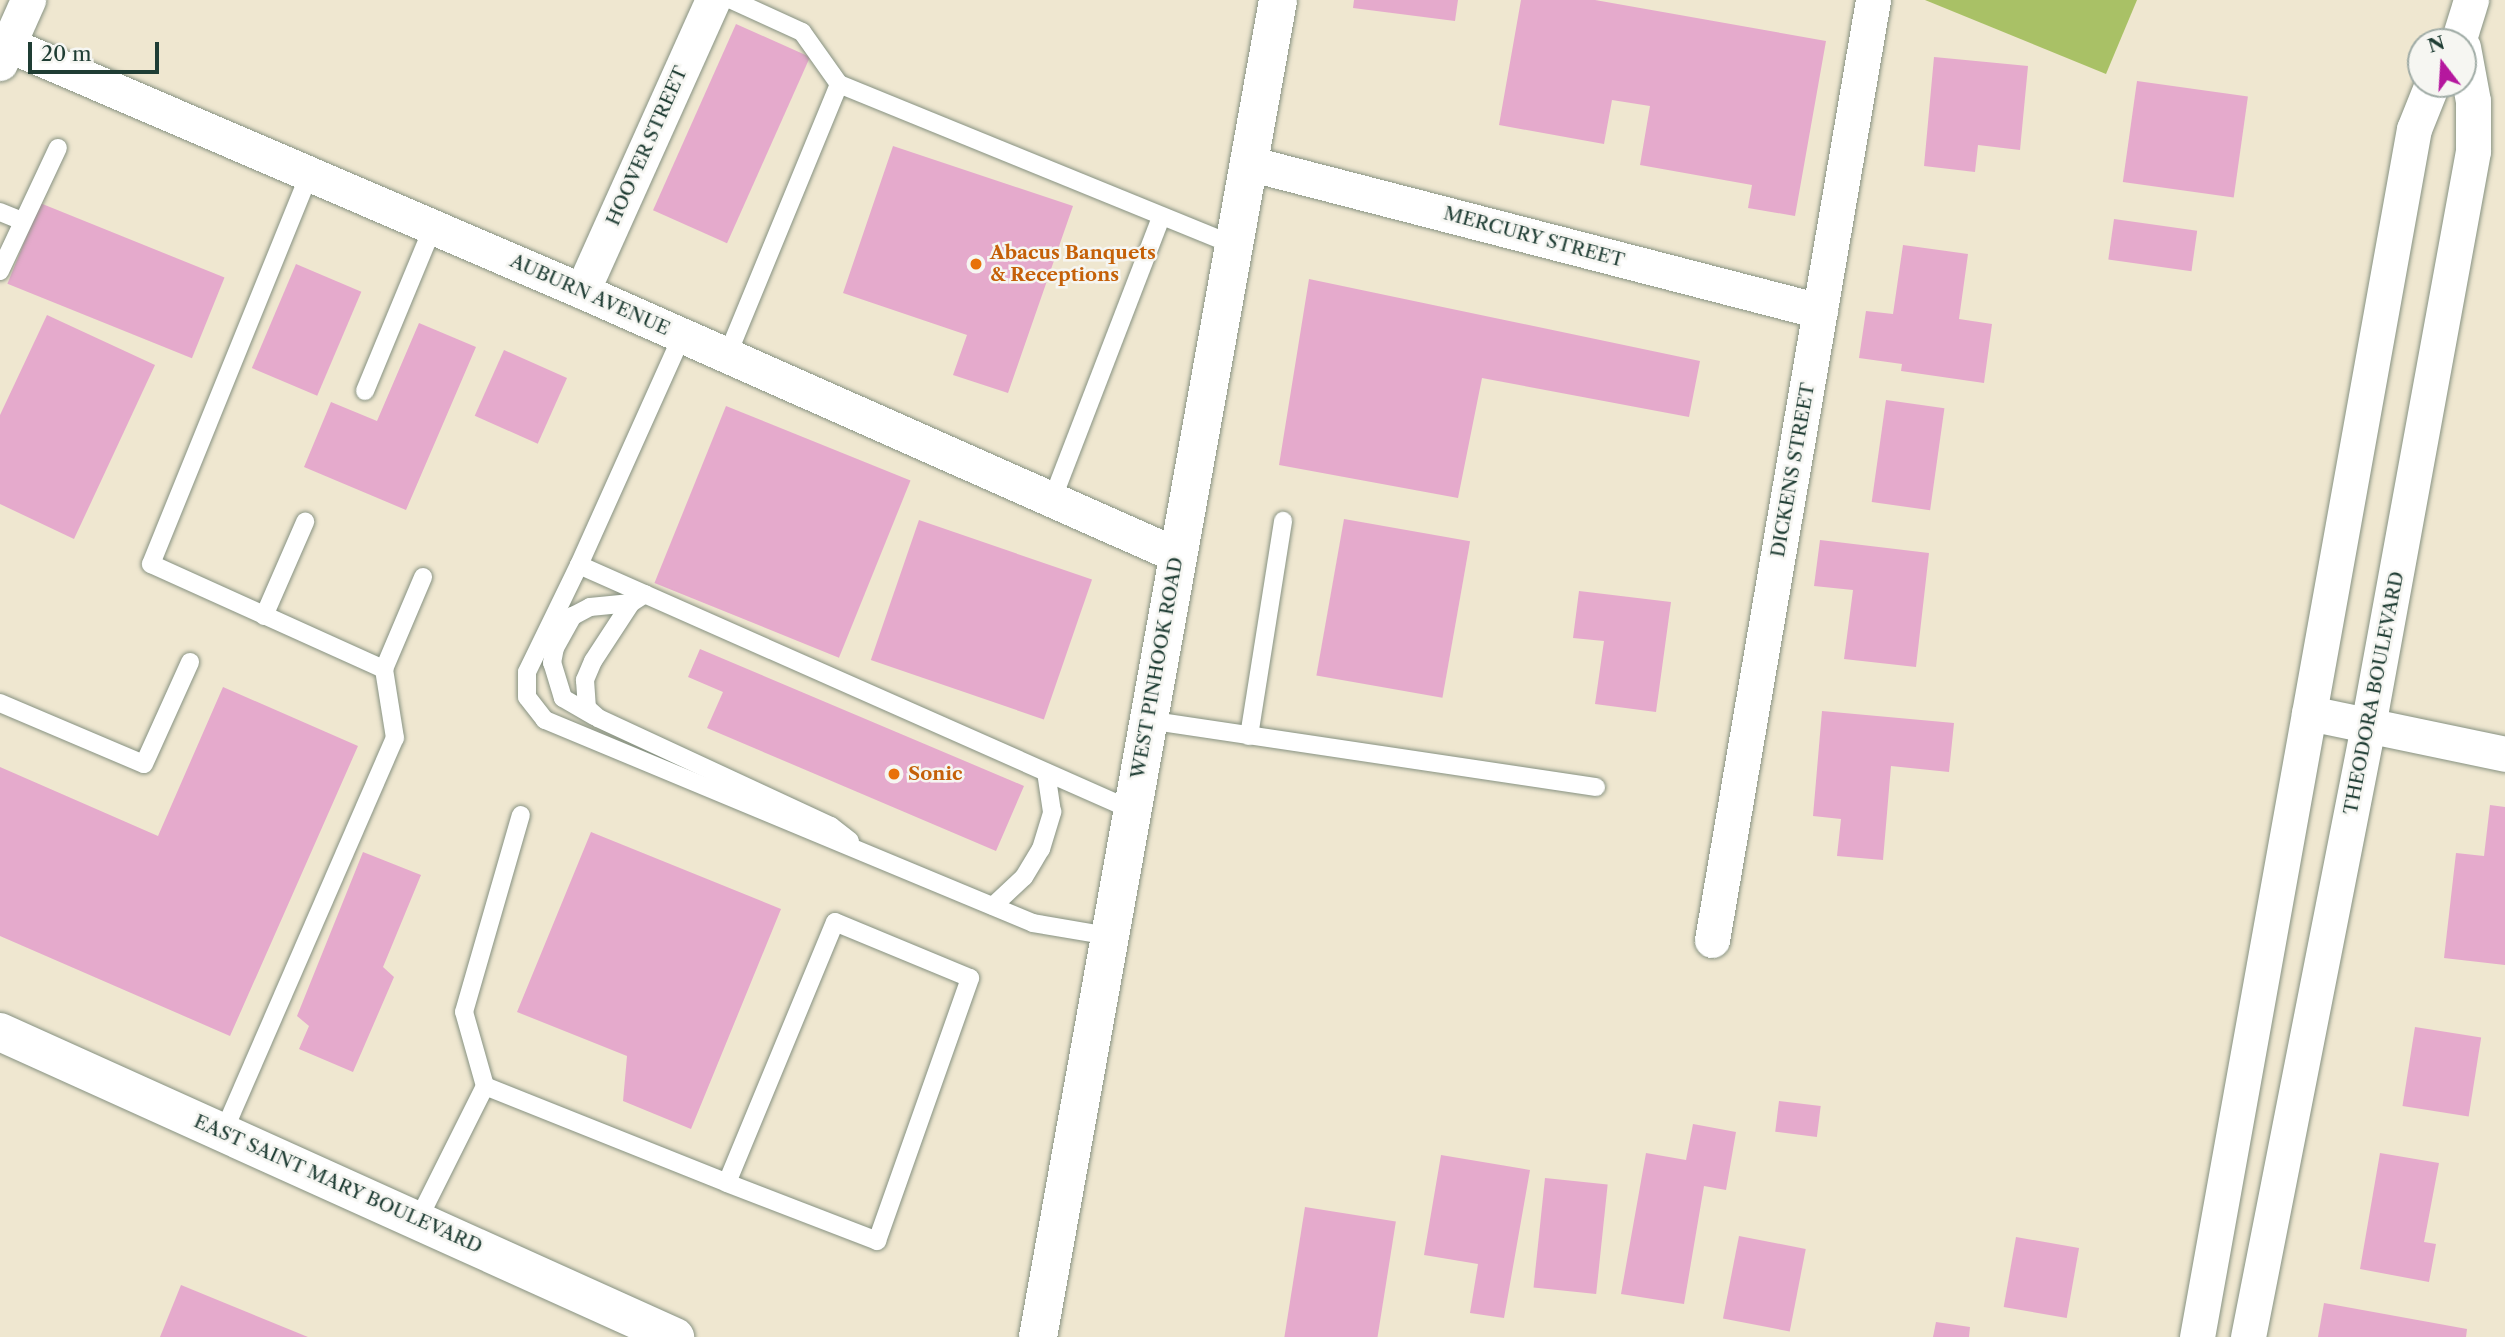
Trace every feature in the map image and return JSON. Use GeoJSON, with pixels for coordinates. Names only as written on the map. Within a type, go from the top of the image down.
{"type":"FeatureCollection","features":[{"type":"Feature","properties":{"kind":"main road","name":"WEST PINHOOK ROAD"},"geometry":{"type":"LineString","coordinates":[[1038,1337],[1278,0]]}},
{"type":"Feature","properties":{"kind":"main road","name":"EAST SAINT MARY BOULEVARD"},"geometry":{"type":"LineString","coordinates":[[0,1032],[418,1220],[653,1332]]}},
{"type":"Feature","properties":{"kind":"street"},"geometry":{"type":"LineString","coordinates":[[3,50],[28,0]]}},
{"type":"Feature","properties":{"kind":"street","name":"HOOVER STREET"},"geometry":{"type":"LineString","coordinates":[[582,291],[713,0]]}},
{"type":"Feature","properties":{"kind":"street","name":"DICKENS STREET"},"geometry":{"type":"LineString","coordinates":[[1712,940],[1873,0]]}},
{"type":"Feature","properties":{"kind":"street","name":"THEODORA BOULEVARD"},"geometry":{"type":"LineString","coordinates":[[2464,28],[2471,0]]}},
{"type":"Feature","properties":{"kind":"street","name":"AUBURN AVENUE"},"geometry":{"type":"LineString","coordinates":[[3,50],[309,175],[582,291],[1177,555]]}},
{"type":"Feature","properties":{"kind":"street"},"geometry":{"type":"LineString","coordinates":[[2197,1337],[2414,129],[2426,98]]}},
{"type":"Feature","properties":{"kind":"street","name":"THEODORA BOULEVARD"},"geometry":{"type":"LineString","coordinates":[[2248,1337],[2368,726],[2473,151],[2472,98]]}},
{"type":"Feature","properties":{"kind":"street","name":"MERCURY STREET"},"geometry":{"type":"LineString","coordinates":[[1248,163],[1820,311]]}},
{"type":"Feature","properties":{"kind":"street"},"geometry":{"type":"LineString","coordinates":[[2309,713],[2505,754]]}},
{"type":"Feature","properties":{"kind":"lane"},"geometry":{"type":"LineString","coordinates":[[732,0],[802,32],[839,84],[1161,218],[1234,245]]}},
{"type":"Feature","properties":{"kind":"lane"},"geometry":{"type":"LineString","coordinates":[[727,356],[839,84]]}},
{"type":"Feature","properties":{"kind":"lane"},"geometry":{"type":"LineString","coordinates":[[0,271],[58,148]]}},
{"type":"Feature","properties":{"kind":"lane"},"geometry":{"type":"LineString","coordinates":[[309,175],[151,564],[384,669]]}},
{"type":"Feature","properties":{"kind":"lane"},"geometry":{"type":"LineString","coordinates":[[0,212],[22,221]]}},
{"type":"Feature","properties":{"kind":"lane"},"geometry":{"type":"LineString","coordinates":[[1052,500],[1161,218]]}},
{"type":"Feature","properties":{"kind":"lane"},"geometry":{"type":"LineString","coordinates":[[365,391],[433,227]]}},
{"type":"Feature","properties":{"kind":"lane"},"geometry":{"type":"LineString","coordinates":[[682,336],[579,565],[527,672],[527,697],[545,720],[1032,923],[1109,936]]}},
{"type":"Feature","properties":{"kind":"lane"},"geometry":{"type":"LineString","coordinates":[[1249,736],[1283,521]]}},
{"type":"Feature","properties":{"kind":"lane"},"geometry":{"type":"LineString","coordinates":[[264,616],[305,522]]}},
{"type":"Feature","properties":{"kind":"lane"},"geometry":{"type":"LineString","coordinates":[[579,565],[638,599],[1132,810]]}},
{"type":"Feature","properties":{"kind":"lane"},"geometry":{"type":"LineString","coordinates":[[223,1133],[395,738],[384,669],[423,577]]}},
{"type":"Feature","properties":{"kind":"lane"},"geometry":{"type":"LineString","coordinates":[[598,718],[584,700],[585,680],[638,599]]}},
{"type":"Feature","properties":{"kind":"lane"},"geometry":{"type":"LineString","coordinates":[[638,599],[590,607],[573,615],[555,648],[552,663],[563,698],[598,718],[831,826],[869,855]]}},
{"type":"Feature","properties":{"kind":"lane"},"geometry":{"type":"LineString","coordinates":[[0,702],[144,764],[190,662]]}},
{"type":"Feature","properties":{"kind":"lane"},"geometry":{"type":"LineString","coordinates":[[1147,720],[1596,787]]}},
{"type":"Feature","properties":{"kind":"lane"},"geometry":{"type":"LineString","coordinates":[[993,906],[1024,877],[1041,849],[1052,812],[1045,772]]}},
{"type":"Feature","properties":{"kind":"lane"},"geometry":{"type":"LineString","coordinates":[[418,1220],[485,1086],[464,1012],[521,814]]}},
{"type":"Feature","properties":{"kind":"lane"},"geometry":{"type":"LineString","coordinates":[[485,1086],[727,1183],[877,1241],[970,978],[835,922],[727,1183]]}},
{"type":"Feature","properties":{"kind":"green space"},"geometry":{"type":"Polygon","coordinates":[[[1925,0],[2137,0],[2106,74],[1925,0]]]}},
{"type":"Feature","properties":{"kind":"building"},"geometry":{"type":"Polygon","coordinates":[[[1354,0],[1458,0],[1455,21],[1353,8],[1354,0]]]}},
{"type":"Feature","properties":{"kind":"building"},"geometry":{"type":"Polygon","coordinates":[[[1521,0],[1595,0],[1826,41],[1795,216],[1748,208],[1752,185],[1640,165],[1650,106],[1612,100],[1604,144],[1499,125],[1521,0]]]}},
{"type":"Feature","properties":{"kind":"building"},"geometry":{"type":"Polygon","coordinates":[[[736,24],[810,57],[727,243],[653,210],[736,24]]]}},
{"type":"Feature","properties":{"kind":"building"},"geometry":{"type":"Polygon","coordinates":[[[1934,57],[2028,66],[2020,150],[1978,145],[1975,172],[1924,166],[1934,57]]]}},
{"type":"Feature","properties":{"kind":"building"},"geometry":{"type":"Polygon","coordinates":[[[2137,81],[2248,97],[2234,198],[2123,182],[2137,81]]]}},
{"type":"Feature","properties":{"kind":"building"},"geometry":{"type":"Polygon","coordinates":[[[893,146],[1073,206],[1008,393],[953,375],[967,335],[843,293],[893,146]]]}},
{"type":"Feature","properties":{"kind":"building"},"geometry":{"type":"Polygon","coordinates":[[[40,203],[225,278],[192,358],[7,284],[40,203]]]}},
{"type":"Feature","properties":{"kind":"building"},"geometry":{"type":"Polygon","coordinates":[[[2114,219],[2197,231],[2191,271],[2108,260],[2114,219]]]}},
{"type":"Feature","properties":{"kind":"building"},"geometry":{"type":"Polygon","coordinates":[[[1903,245],[1968,254],[1959,319],[1992,324],[1984,383],[1901,371],[1902,364],[1859,358],[1866,311],[1893,314],[1903,245]]]}},
{"type":"Feature","properties":{"kind":"building"},"geometry":{"type":"Polygon","coordinates":[[[296,264],[361,292],[317,396],[252,368],[296,264]]]}},
{"type":"Feature","properties":{"kind":"building"},"geometry":{"type":"Polygon","coordinates":[[[1309,279],[1700,361],[1689,417],[1482,378],[1458,498],[1279,465],[1309,279]]]}},
{"type":"Feature","properties":{"kind":"building"},"geometry":{"type":"Polygon","coordinates":[[[47,315],[155,365],[74,539],[0,504],[0,415],[47,315]]]}},
{"type":"Feature","properties":{"kind":"building"},"geometry":{"type":"Polygon","coordinates":[[[419,323],[476,347],[406,510],[304,467],[331,402],[377,421],[419,323]]]}},
{"type":"Feature","properties":{"kind":"building"},"geometry":{"type":"Polygon","coordinates":[[[504,350],[567,378],[538,444],[475,416],[504,350]]]}},
{"type":"Feature","properties":{"kind":"building"},"geometry":{"type":"Polygon","coordinates":[[[1886,400],[1944,408],[1930,510],[1872,502],[1886,400]]]}},
{"type":"Feature","properties":{"kind":"building"},"geometry":{"type":"Polygon","coordinates":[[[726,406],[911,481],[839,658],[654,583],[726,406]]]}},
{"type":"Feature","properties":{"kind":"building"},"geometry":{"type":"Polygon","coordinates":[[[1344,519],[1470,541],[1442,698],[1316,676],[1344,519]]]}},
{"type":"Feature","properties":{"kind":"building"},"geometry":{"type":"Polygon","coordinates":[[[919,520],[1092,580],[1044,720],[871,660],[919,520]]]}},
{"type":"Feature","properties":{"kind":"building"},"geometry":{"type":"Polygon","coordinates":[[[1820,540],[1929,553],[1916,667],[1844,659],[1853,590],[1814,586],[1820,540]]]}},
{"type":"Feature","properties":{"kind":"building"},"geometry":{"type":"Polygon","coordinates":[[[1579,591],[1671,602],[1656,712],[1595,704],[1604,641],[1573,638],[1579,591]]]}},
{"type":"Feature","properties":{"kind":"building"},"geometry":{"type":"Polygon","coordinates":[[[700,649],[1024,786],[996,851],[707,728],[723,692],[688,677],[700,649]]]}},
{"type":"Feature","properties":{"kind":"building"},"geometry":{"type":"Polygon","coordinates":[[[223,687],[358,746],[230,1036],[0,936],[0,767],[158,836],[223,687]]]}},
{"type":"Feature","properties":{"kind":"building"},"geometry":{"type":"Polygon","coordinates":[[[1822,711],[1954,723],[1949,772],[1891,766],[1883,860],[1837,856],[1841,819],[1813,816],[1822,711]]]}},
{"type":"Feature","properties":{"kind":"building"},"geometry":{"type":"Polygon","coordinates":[[[2490,805],[2505,807],[2505,965],[2444,958],[2456,853],[2484,856],[2490,805]]]}},
{"type":"Feature","properties":{"kind":"building"},"geometry":{"type":"Polygon","coordinates":[[[591,832],[781,909],[691,1129],[623,1101],[627,1056],[517,1012],[591,832]]]}},
{"type":"Feature","properties":{"kind":"building"},"geometry":{"type":"Polygon","coordinates":[[[363,852],[421,875],[383,967],[394,977],[353,1072],[299,1049],[309,1026],[297,1016],[363,852]]]}},
{"type":"Feature","properties":{"kind":"building"},"geometry":{"type":"Polygon","coordinates":[[[2415,1027],[2481,1037],[2469,1116],[2402,1106],[2415,1027]]]}},
{"type":"Feature","properties":{"kind":"building"},"geometry":{"type":"Polygon","coordinates":[[[1779,1101],[1821,1106],[1817,1137],[1775,1132],[1779,1101]]]}},
{"type":"Feature","properties":{"kind":"building"},"geometry":{"type":"Polygon","coordinates":[[[1693,1124],[1736,1132],[1726,1190],[1704,1186],[1684,1304],[1621,1294],[1646,1153],[1686,1160],[1693,1124]]]}},
{"type":"Feature","properties":{"kind":"building"},"geometry":{"type":"Polygon","coordinates":[[[2380,1153],[2439,1163],[2424,1242],[2436,1244],[2429,1282],[2360,1269],[2380,1153]]]}},
{"type":"Feature","properties":{"kind":"building"},"geometry":{"type":"Polygon","coordinates":[[[1441,1155],[1530,1170],[1504,1318],[1470,1313],[1478,1264],[1424,1255],[1441,1155]]]}},
{"type":"Feature","properties":{"kind":"building"},"geometry":{"type":"Polygon","coordinates":[[[1545,1178],[1608,1185],[1596,1294],[1534,1287],[1545,1178]]]}},
{"type":"Feature","properties":{"kind":"building"},"geometry":{"type":"Polygon","coordinates":[[[1305,1207],[1396,1221],[1378,1337],[1284,1337],[1305,1207]]]}},
{"type":"Feature","properties":{"kind":"building"},"geometry":{"type":"Polygon","coordinates":[[[1739,1236],[1806,1249],[1790,1331],[1723,1318],[1739,1236]]]}},
{"type":"Feature","properties":{"kind":"building"},"geometry":{"type":"Polygon","coordinates":[[[2016,1237],[2079,1248],[2067,1318],[2004,1307],[2016,1237]]]}},
{"type":"Feature","properties":{"kind":"building"},"geometry":{"type":"Polygon","coordinates":[[[181,1285],[308,1337],[160,1337],[181,1285]]]}},
{"type":"Feature","properties":{"kind":"building"},"geometry":{"type":"Polygon","coordinates":[[[2324,1303],[2467,1329],[2466,1337],[2318,1337],[2324,1303]]]}},
{"type":"Feature","properties":{"kind":"building"},"geometry":{"type":"Polygon","coordinates":[[[1936,1322],[1970,1327],[1969,1337],[1933,1337],[1936,1322]]]}},
{"type":"Feature","properties":{"kind":"place","name":"Abacus Banquets & Receptions"},"geometry":{"type":"Point","coordinates":[976,264]}},
{"type":"Feature","properties":{"kind":"place","name":"Sonic"},"geometry":{"type":"Point","coordinates":[894,774]}}]}
